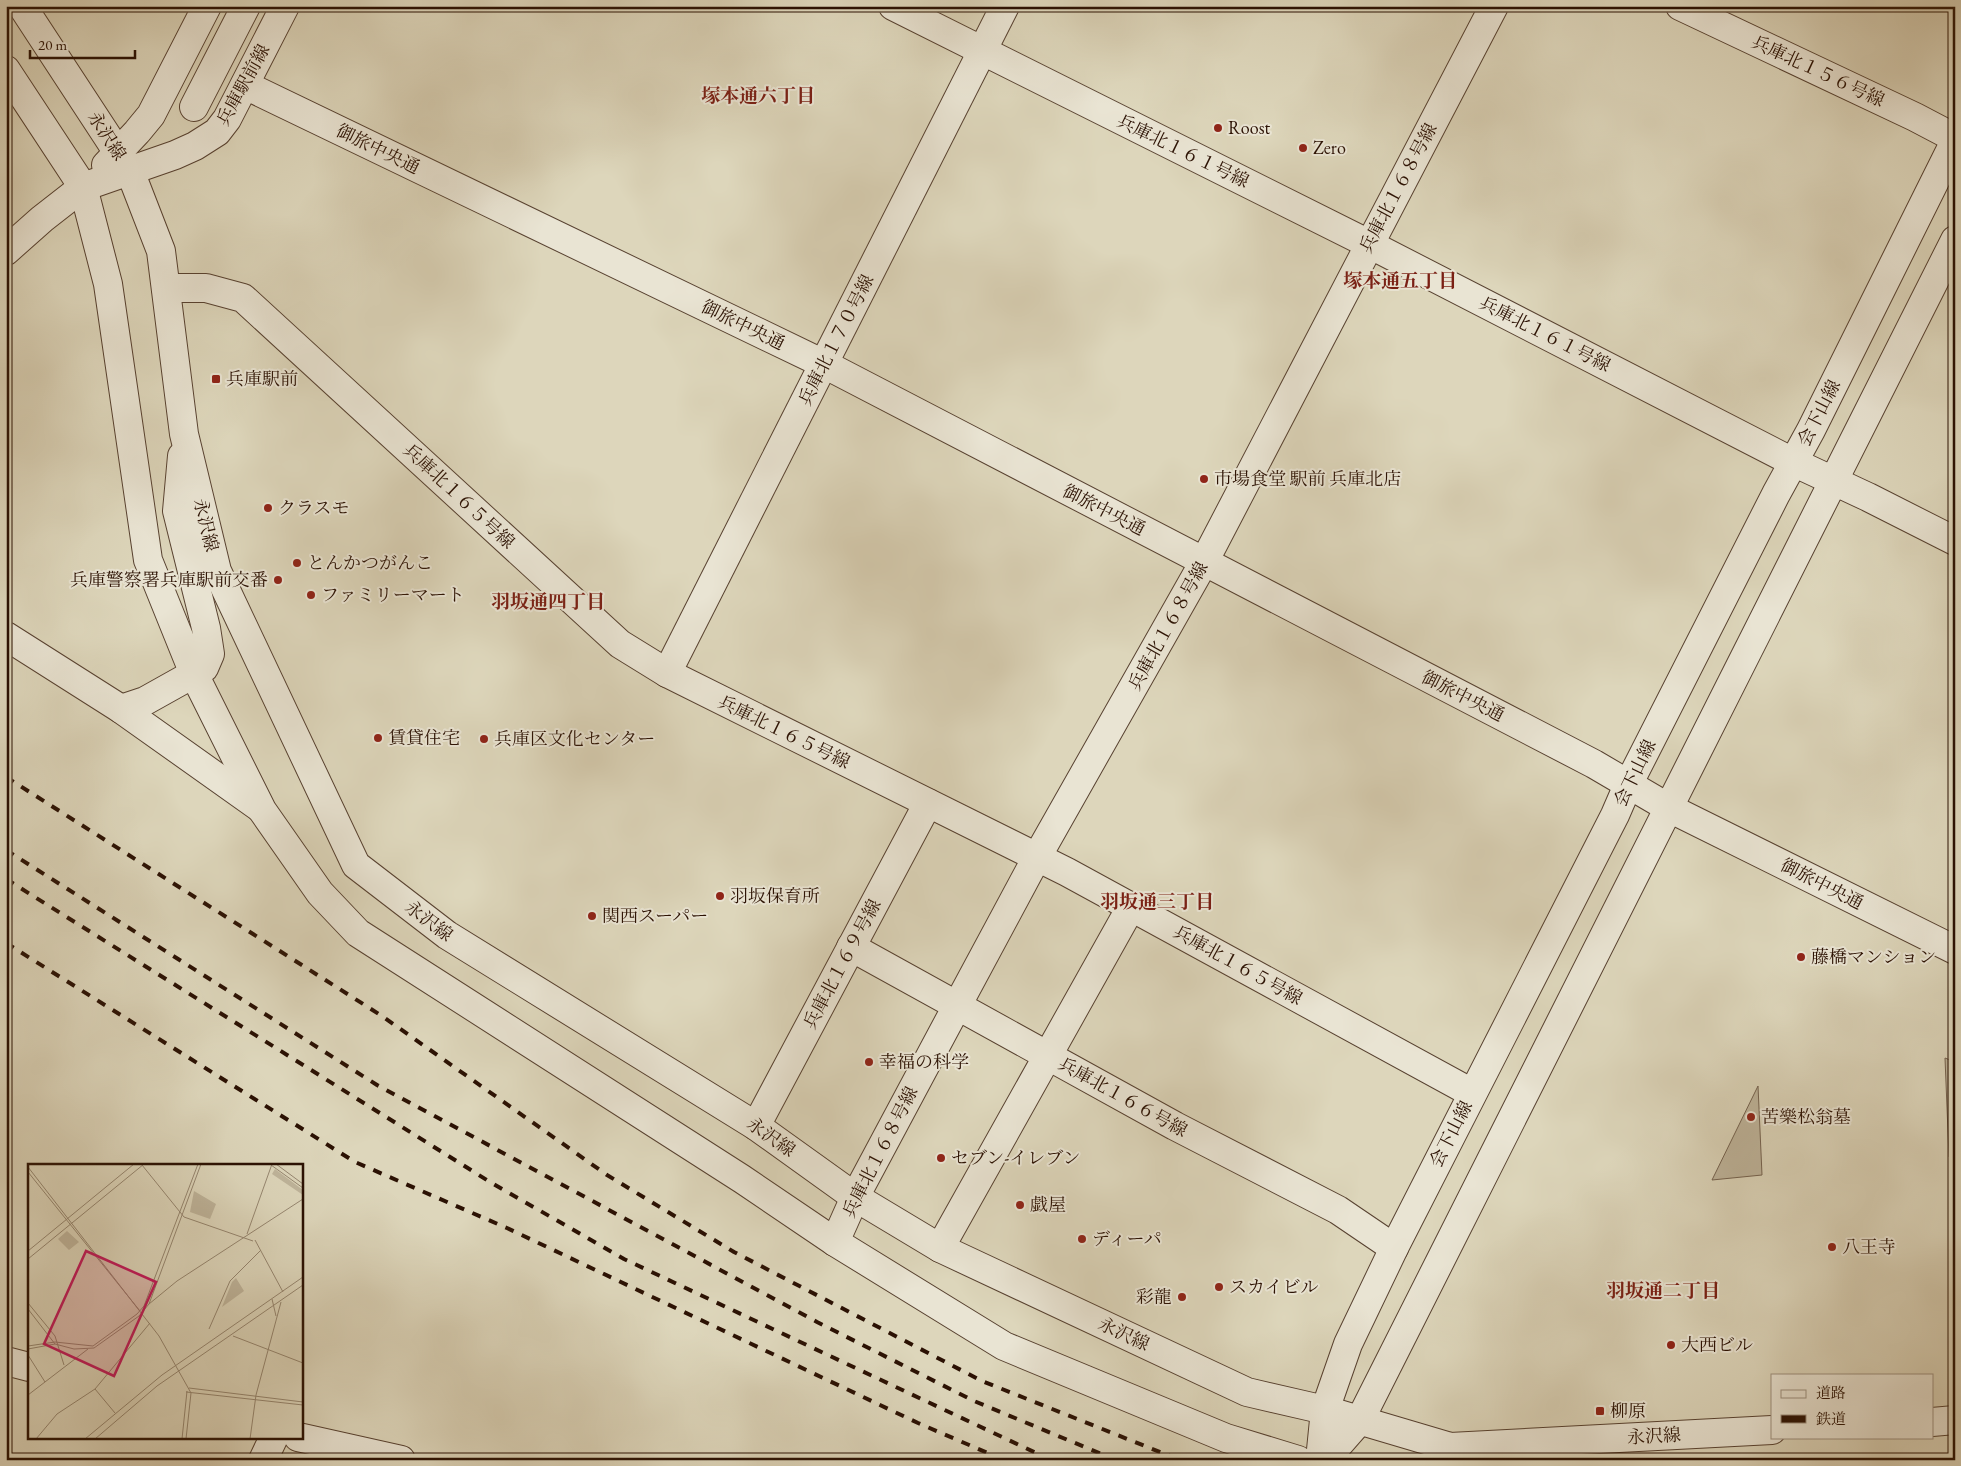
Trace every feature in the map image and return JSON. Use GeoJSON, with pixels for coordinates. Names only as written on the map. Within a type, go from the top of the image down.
{"type":"FeatureCollection","features":[{"type":"Feature","properties":{"kind":"street","name":"永沢線"},"geometry":{"type":"LineString","coordinates":[[22,6],[124,162],[161,252],[184,434],[217,572],[356,865],[446,935],[756,1126],[855,1197],[940,1248],[1247,1392],[1325,1410],[1450,1447],[1771,1430]]}},
{"type":"Feature","properties":{"kind":"street"},"geometry":{"type":"LineString","coordinates":[[124,162],[141,128],[157,105],[207,6]]}},
{"type":"Feature","properties":{"kind":"street"},"geometry":{"type":"LineString","coordinates":[[194,107],[246,6]]}},
{"type":"Feature","properties":{"kind":"street","name":"兵庫駅前線"},"geometry":{"type":"LineString","coordinates":[[83,187],[124,162],[195,146],[217,132],[227,119],[284,6]]}},
{"type":"Feature","properties":{"kind":"street","name":"兵庫北１６１号線"},"geometry":{"type":"LineString","coordinates":[[893,6],[1369,244],[1793,462],[1955,541]]}},
{"type":"Feature","properties":{"kind":"street","name":"兵庫北１７０号線"},"geometry":{"type":"LineString","coordinates":[[667,673],[1005,6]]}},
{"type":"Feature","properties":{"kind":"street","name":"兵庫北１６８号線"},"geometry":{"type":"LineString","coordinates":[[835,1242],[855,1197],[1037,857],[1204,562],[1494,6]]}},
{"type":"Feature","properties":{"kind":"street","name":"兵庫北１５６号線"},"geometry":{"type":"LineString","coordinates":[[1680,6],[1915,117],[1955,140]]}},
{"type":"Feature","properties":{"kind":"street"},"geometry":{"type":"LineString","coordinates":[[6,70],[83,187],[108,284],[148,560],[194,674],[262,810],[320,893],[358,933],[742,1179],[835,1242],[1004,1346],[1226,1438],[1298,1460]]}},
{"type":"Feature","properties":{"kind":"street","name":"御旅中央通"},"geometry":{"type":"LineString","coordinates":[[245,85],[824,364],[1594,764],[1669,808],[1955,950]]}},
{"type":"Feature","properties":{"kind":"street","name":"会下山線"},"geometry":{"type":"LineString","coordinates":[[1320,1460],[1325,1410],[1348,1344],[1394,1248],[1615,815],[1628,785],[1955,140]]}},
{"type":"Feature","properties":{"kind":"street"},"geometry":{"type":"LineString","coordinates":[[6,251],[42,219],[83,187]]}},
{"type":"Feature","properties":{"kind":"street"},"geometry":{"type":"LineString","coordinates":[[1324,1460],[1360,1420],[1955,240]]}},
{"type":"Feature","properties":{"kind":"street","name":"兵庫北１６５号線"},"geometry":{"type":"LineString","coordinates":[[166,288],[206,288],[243,298],[620,644],[667,673],[1037,857],[1131,906],[1472,1092]]}},
{"type":"Feature","properties":{"kind":"street"},"geometry":{"type":"LineString","coordinates":[[121,709],[145,701],[204,668],[210,654],[206,628],[177,511],[184,434]]}},
{"type":"Feature","properties":{"kind":"street"},"geometry":{"type":"LineString","coordinates":[[6,636],[121,709],[262,810]]}},
{"type":"Feature","properties":{"kind":"street","name":"兵庫北１６９号線"},"geometry":{"type":"LineString","coordinates":[[756,1126],[928,803]]}},
{"type":"Feature","properties":{"kind":"street"},"geometry":{"type":"LineString","coordinates":[[940,1248],[1131,906]]}},
{"type":"Feature","properties":{"kind":"street","name":"兵庫北１６６号線"},"geometry":{"type":"LineString","coordinates":[[851,947],[1175,1126],[1338,1210],[1394,1248]]}},
{"type":"Feature","properties":{"kind":"street"},"geometry":{"type":"LineString","coordinates":[[6,1361],[28,1367]]}},
{"type":"Feature","properties":{"kind":"street"},"geometry":{"type":"LineString","coordinates":[[1934,1422],[1955,1420]]}},
{"type":"Feature","properties":{"kind":"street"},"geometry":{"type":"LineString","coordinates":[[263,1460],[274,1438]]}},
{"type":"Feature","properties":{"kind":"street"},"geometry":{"type":"LineString","coordinates":[[302,1438],[401,1460]]}},
{"type":"Feature","properties":{"kind":"shaded area"},"geometry":{"type":"Polygon","coordinates":[[[1945,1058],[1955,1062],[1955,1157],[1949,1157],[1945,1058]]]}},
{"type":"Feature","properties":{"kind":"shaded area"},"geometry":{"type":"Polygon","coordinates":[[[1758,1086],[1762,1175],[1712,1180],[1758,1086]]]}},
{"type":"Feature","properties":{"kind":"railway"},"geometry":{"type":"LineString","coordinates":[[6,777],[382,1016],[607,1175],[734,1252],[982,1381],[1180,1460]]}},
{"type":"Feature","properties":{"kind":"railway"},"geometry":{"type":"LineString","coordinates":[[6,850],[377,1085],[817,1322],[974,1401],[1116,1460]]}},
{"type":"Feature","properties":{"kind":"railway"},"geometry":{"type":"LineString","coordinates":[[6,879],[490,1182],[624,1259],[1051,1460]]}},
{"type":"Feature","properties":{"kind":"railway"},"geometry":{"type":"LineString","coordinates":[[6,943],[355,1162],[507,1228],[918,1423],[1004,1460]]}},
{"type":"Feature","properties":{"kind":"place","name":"Roost"},"geometry":{"type":"Point","coordinates":[1218,128]}},
{"type":"Feature","properties":{"kind":"place","name":"Zero"},"geometry":{"type":"Point","coordinates":[1303,148]}},
{"type":"Feature","properties":{"kind":"place","name":"兵庫駅前"},"geometry":{"type":"Point","coordinates":[216,379]}},
{"type":"Feature","properties":{"kind":"place","name":"市場食堂 駅前 兵庫北店"},"geometry":{"type":"Point","coordinates":[1204,479]}},
{"type":"Feature","properties":{"kind":"place","name":"クラスモ"},"geometry":{"type":"Point","coordinates":[268,508]}},
{"type":"Feature","properties":{"kind":"place","name":"とんかつがんこ"},"geometry":{"type":"Point","coordinates":[297,563]}},
{"type":"Feature","properties":{"kind":"place","name":"兵庫警察署兵庫駅前交番"},"geometry":{"type":"Point","coordinates":[278,580]}},
{"type":"Feature","properties":{"kind":"place","name":"ファミリーマート"},"geometry":{"type":"Point","coordinates":[311,595]}},
{"type":"Feature","properties":{"kind":"place","name":"賃貸住宅"},"geometry":{"type":"Point","coordinates":[378,738]}},
{"type":"Feature","properties":{"kind":"place","name":"兵庫区文化センター"},"geometry":{"type":"Point","coordinates":[484,739]}},
{"type":"Feature","properties":{"kind":"place","name":"羽坂保育所"},"geometry":{"type":"Point","coordinates":[720,896]}},
{"type":"Feature","properties":{"kind":"place","name":"関西スーパー"},"geometry":{"type":"Point","coordinates":[592,916]}},
{"type":"Feature","properties":{"kind":"place","name":"藤橋マンション"},"geometry":{"type":"Point","coordinates":[1801,957]}},
{"type":"Feature","properties":{"kind":"place","name":"幸福の科学"},"geometry":{"type":"Point","coordinates":[869,1062]}},
{"type":"Feature","properties":{"kind":"place","name":"苦樂松翁墓"},"geometry":{"type":"Point","coordinates":[1751,1117]}},
{"type":"Feature","properties":{"kind":"place","name":"セブン-イレブン"},"geometry":{"type":"Point","coordinates":[941,1158]}},
{"type":"Feature","properties":{"kind":"place","name":"戯屋"},"geometry":{"type":"Point","coordinates":[1020,1205]}},
{"type":"Feature","properties":{"kind":"place","name":"ディーパ"},"geometry":{"type":"Point","coordinates":[1082,1239]}},
{"type":"Feature","properties":{"kind":"place","name":"八王寺"},"geometry":{"type":"Point","coordinates":[1832,1247]}},
{"type":"Feature","properties":{"kind":"place","name":"スカイビル"},"geometry":{"type":"Point","coordinates":[1219,1287]}},
{"type":"Feature","properties":{"kind":"place","name":"彩龍"},"geometry":{"type":"Point","coordinates":[1182,1297]}},
{"type":"Feature","properties":{"kind":"place","name":"大西ビル"},"geometry":{"type":"Point","coordinates":[1671,1345]}},
{"type":"Feature","properties":{"kind":"place","name":"柳原"},"geometry":{"type":"Point","coordinates":[1600,1411]}},
{"type":"Feature","properties":{"kind":"district","name":"塚本通六丁目"},"geometry":{"type":"Point","coordinates":[758,95]}},
{"type":"Feature","properties":{"kind":"district","name":"塚本通五丁目"},"geometry":{"type":"Point","coordinates":[1400,280]}},
{"type":"Feature","properties":{"kind":"district","name":"羽坂通四丁目"},"geometry":{"type":"Point","coordinates":[548,601]}},
{"type":"Feature","properties":{"kind":"district","name":"羽坂通三丁目"},"geometry":{"type":"Point","coordinates":[1157,901]}},
{"type":"Feature","properties":{"kind":"district","name":"羽坂通二丁目"},"geometry":{"type":"Point","coordinates":[1663,1290]}}]}
